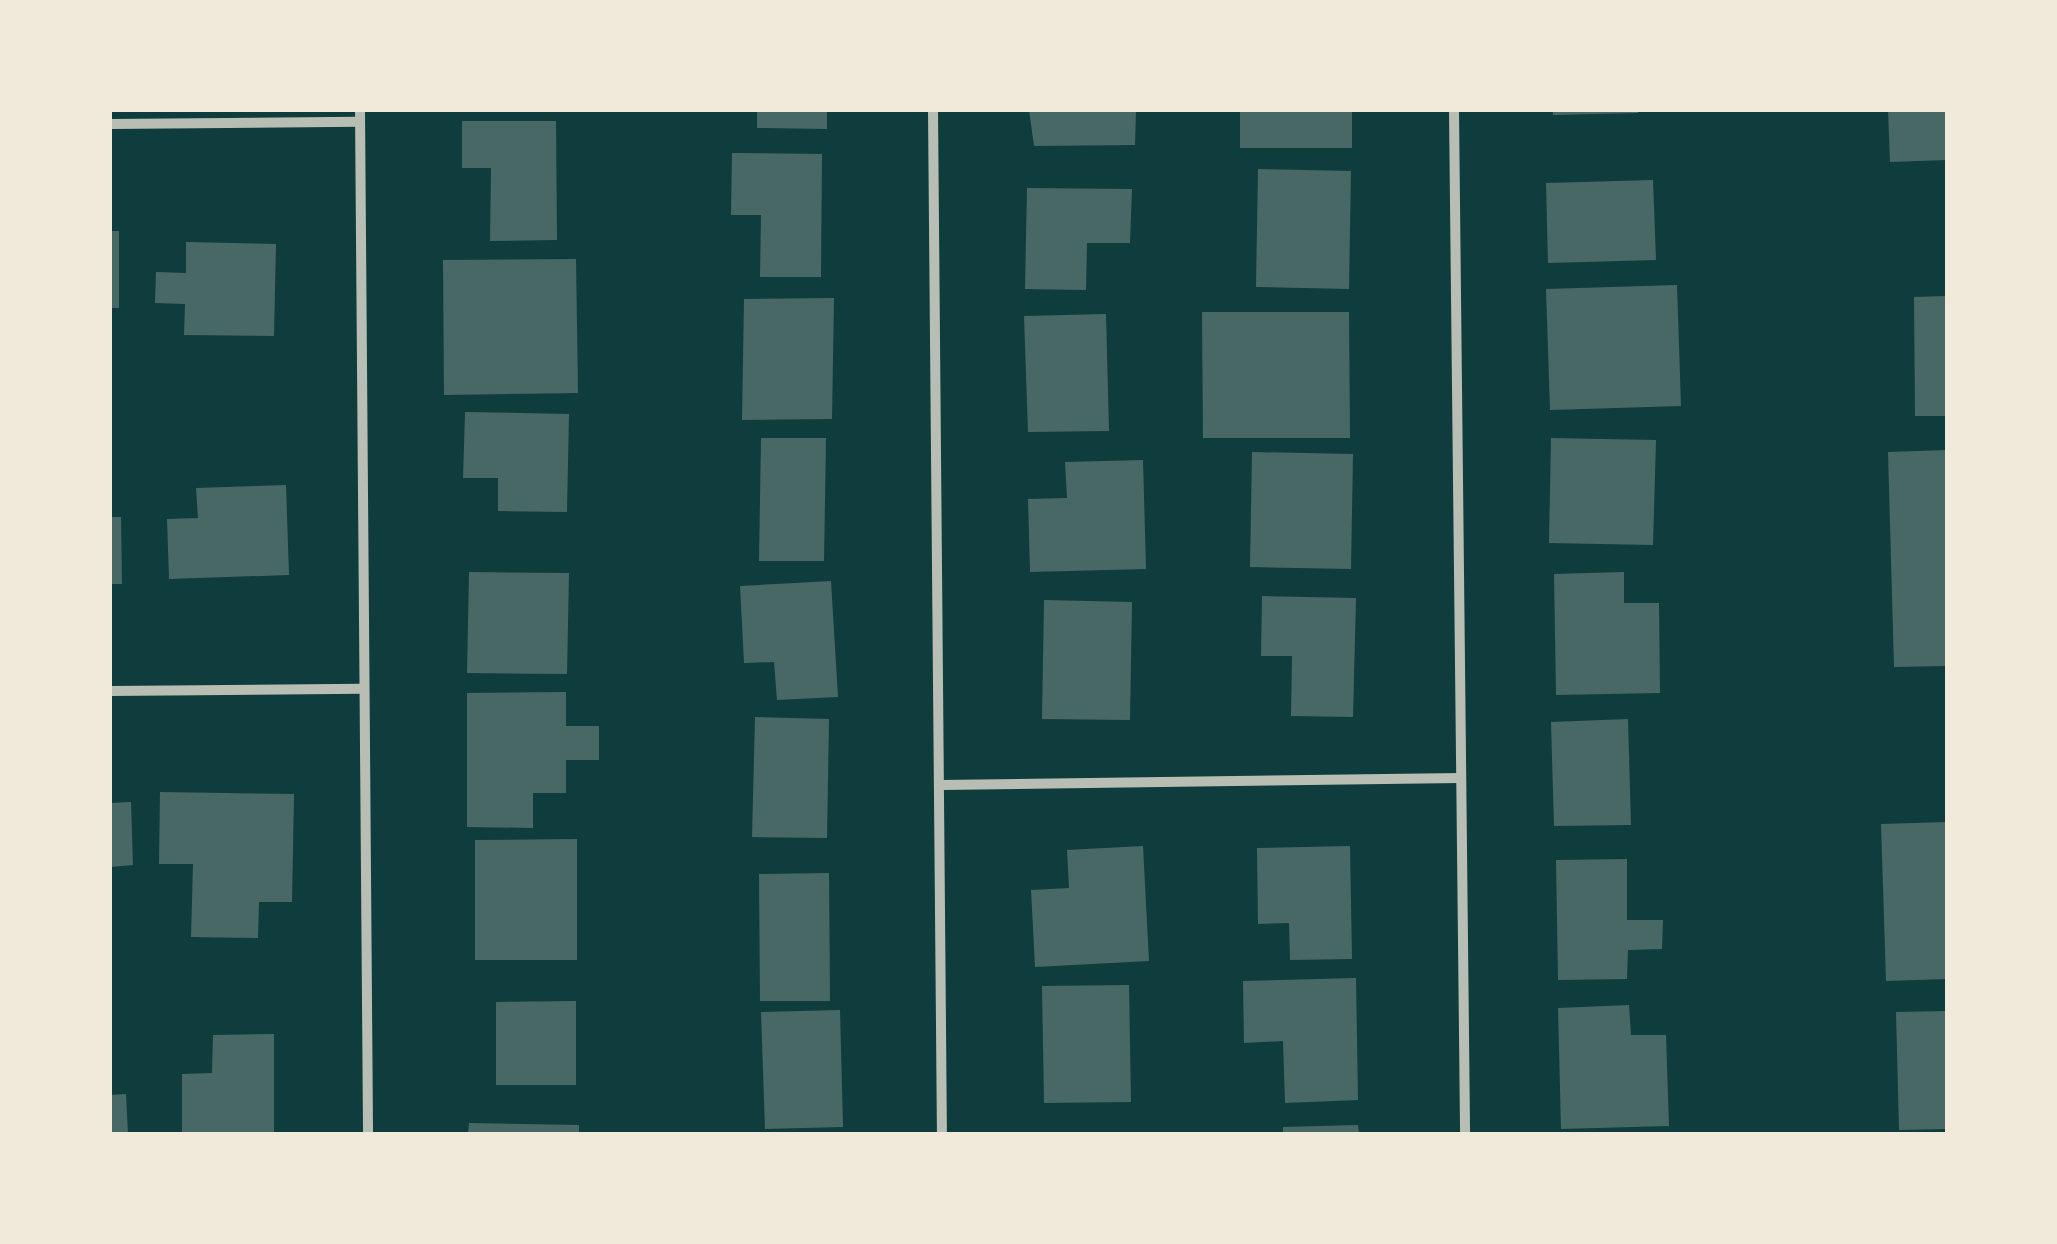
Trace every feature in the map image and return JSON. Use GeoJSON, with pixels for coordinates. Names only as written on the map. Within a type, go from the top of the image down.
{"type":"FeatureCollection","features":[{"type":"Feature","properties":{"kind":"street"},"geometry":{"type":"LineString","coordinates":[[933,110],[942,1134]]}},
{"type":"Feature","properties":{"kind":"street"},"geometry":{"type":"LineString","coordinates":[[1454,110],[1465,1134]]}},
{"type":"Feature","properties":{"kind":"street"},"geometry":{"type":"LineString","coordinates":[[110,124],[360,116],[368,1134]]}},
{"type":"Feature","properties":{"kind":"street"},"geometry":{"type":"LineString","coordinates":[[110,692],[364,688]]}},
{"type":"Feature","properties":{"kind":"street"},"geometry":{"type":"LineString","coordinates":[[940,785],[1461,778]]}},
{"type":"Feature","properties":{"kind":"building"},"geometry":{"type":"Polygon","coordinates":[[[757,110],[827,110],[827,129],[757,128],[757,110]]]}},
{"type":"Feature","properties":{"kind":"building"},"geometry":{"type":"Polygon","coordinates":[[[1029,110],[1136,110],[1135,145],[1034,146],[1029,110]]]}},
{"type":"Feature","properties":{"kind":"building"},"geometry":{"type":"Polygon","coordinates":[[[1240,110],[1352,110],[1352,148],[1240,148],[1240,110]]]}},
{"type":"Feature","properties":{"kind":"building"},"geometry":{"type":"Polygon","coordinates":[[[1553,110],[1638,110],[1638,113],[1553,115],[1553,110]]]}},
{"type":"Feature","properties":{"kind":"building"},"geometry":{"type":"Polygon","coordinates":[[[1888,110],[1947,110],[1947,160],[1890,162],[1888,110]]]}},
{"type":"Feature","properties":{"kind":"building"},"geometry":{"type":"Polygon","coordinates":[[[462,121],[556,121],[557,240],[490,241],[491,168],[462,168],[462,121]]]}},
{"type":"Feature","properties":{"kind":"building"},"geometry":{"type":"Polygon","coordinates":[[[732,153],[822,154],[821,277],[760,277],[761,215],[731,215],[732,153]]]}},
{"type":"Feature","properties":{"kind":"building"},"geometry":{"type":"Polygon","coordinates":[[[1258,169],[1351,171],[1349,289],[1256,287],[1258,169]]]}},
{"type":"Feature","properties":{"kind":"building"},"geometry":{"type":"Polygon","coordinates":[[[1653,180],[1656,260],[1548,263],[1546,183],[1653,180]]]}},
{"type":"Feature","properties":{"kind":"building"},"geometry":{"type":"Polygon","coordinates":[[[1027,188],[1132,189],[1130,243],[1087,243],[1086,290],[1025,289],[1027,188]]]}},
{"type":"Feature","properties":{"kind":"building"},"geometry":{"type":"Polygon","coordinates":[[[110,231],[119,231],[119,308],[110,308],[110,231]]]}},
{"type":"Feature","properties":{"kind":"building"},"geometry":{"type":"Polygon","coordinates":[[[186,242],[276,244],[274,336],[184,335],[185,304],[155,303],[156,272],[186,273],[186,242]]]}},
{"type":"Feature","properties":{"kind":"building"},"geometry":{"type":"Polygon","coordinates":[[[576,259],[578,393],[444,395],[443,260],[576,259]]]}},
{"type":"Feature","properties":{"kind":"building"},"geometry":{"type":"Polygon","coordinates":[[[1677,285],[1681,406],[1550,410],[1546,289],[1677,285]]]}},
{"type":"Feature","properties":{"kind":"building"},"geometry":{"type":"Polygon","coordinates":[[[1947,296],[1947,416],[1915,416],[1914,297],[1947,296]]]}},
{"type":"Feature","properties":{"kind":"building"},"geometry":{"type":"Polygon","coordinates":[[[834,298],[832,419],[742,420],[744,299],[834,298]]]}},
{"type":"Feature","properties":{"kind":"building"},"geometry":{"type":"Polygon","coordinates":[[[1202,312],[1349,312],[1350,438],[1203,438],[1202,312]]]}},
{"type":"Feature","properties":{"kind":"building"},"geometry":{"type":"Polygon","coordinates":[[[1106,314],[1109,431],[1028,432],[1024,316],[1106,314]]]}},
{"type":"Feature","properties":{"kind":"building"},"geometry":{"type":"Polygon","coordinates":[[[465,412],[569,414],[567,512],[498,511],[498,478],[463,478],[465,412]]]}},
{"type":"Feature","properties":{"kind":"building"},"geometry":{"type":"Polygon","coordinates":[[[761,438],[826,438],[824,561],[759,561],[761,438]]]}},
{"type":"Feature","properties":{"kind":"building"},"geometry":{"type":"Polygon","coordinates":[[[1551,438],[1656,440],[1653,545],[1549,543],[1551,438]]]}},
{"type":"Feature","properties":{"kind":"building"},"geometry":{"type":"Polygon","coordinates":[[[1947,450],[1947,666],[1894,667],[1888,452],[1947,450]]]}},
{"type":"Feature","properties":{"kind":"building"},"geometry":{"type":"Polygon","coordinates":[[[1252,452],[1353,454],[1351,569],[1250,567],[1252,452]]]}},
{"type":"Feature","properties":{"kind":"building"},"geometry":{"type":"Polygon","coordinates":[[[1143,460],[1146,569],[1030,572],[1028,499],[1067,498],[1065,462],[1143,460]]]}},
{"type":"Feature","properties":{"kind":"building"},"geometry":{"type":"Polygon","coordinates":[[[286,485],[289,575],[169,579],[167,519],[198,518],[196,488],[286,485]]]}},
{"type":"Feature","properties":{"kind":"building"},"geometry":{"type":"Polygon","coordinates":[[[110,517],[121,517],[122,584],[110,584],[110,517]]]}},
{"type":"Feature","properties":{"kind":"building"},"geometry":{"type":"Polygon","coordinates":[[[469,572],[569,573],[567,674],[467,673],[469,572]]]}},
{"type":"Feature","properties":{"kind":"building"},"geometry":{"type":"Polygon","coordinates":[[[1624,572],[1624,603],[1659,603],[1660,693],[1556,695],[1554,574],[1624,572]]]}},
{"type":"Feature","properties":{"kind":"building"},"geometry":{"type":"Polygon","coordinates":[[[831,581],[838,697],[777,700],[774,662],[744,663],[740,586],[831,581]]]}},
{"type":"Feature","properties":{"kind":"building"},"geometry":{"type":"Polygon","coordinates":[[[1262,596],[1356,598],[1353,717],[1291,716],[1292,656],[1261,656],[1262,596]]]}},
{"type":"Feature","properties":{"kind":"building"},"geometry":{"type":"Polygon","coordinates":[[[1044,600],[1132,602],[1130,720],[1042,719],[1044,600]]]}},
{"type":"Feature","properties":{"kind":"building"},"geometry":{"type":"Polygon","coordinates":[[[566,692],[566,726],[599,726],[599,760],[566,760],[566,793],[533,793],[533,828],[467,827],[467,693],[566,692]]]}},
{"type":"Feature","properties":{"kind":"building"},"geometry":{"type":"Polygon","coordinates":[[[755,717],[829,719],[827,838],[752,837],[755,717]]]}},
{"type":"Feature","properties":{"kind":"building"},"geometry":{"type":"Polygon","coordinates":[[[1628,719],[1631,825],[1554,826],[1551,722],[1628,719]]]}},
{"type":"Feature","properties":{"kind":"building"},"geometry":{"type":"Polygon","coordinates":[[[160,792],[294,794],[292,902],[259,902],[258,938],[191,937],[193,864],[159,864],[160,792]]]}},
{"type":"Feature","properties":{"kind":"building"},"geometry":{"type":"Polygon","coordinates":[[[131,802],[133,865],[110,867],[110,803],[131,802]]]}},
{"type":"Feature","properties":{"kind":"building"},"geometry":{"type":"Polygon","coordinates":[[[1947,822],[1947,979],[1886,981],[1881,824],[1947,822]]]}},
{"type":"Feature","properties":{"kind":"building"},"geometry":{"type":"Polygon","coordinates":[[[577,839],[577,960],[475,960],[475,840],[577,839]]]}},
{"type":"Feature","properties":{"kind":"building"},"geometry":{"type":"Polygon","coordinates":[[[1143,846],[1149,961],[1035,967],[1031,890],[1069,888],[1067,850],[1143,846]]]}},
{"type":"Feature","properties":{"kind":"building"},"geometry":{"type":"Polygon","coordinates":[[[1350,846],[1352,959],[1290,960],[1289,923],[1258,924],[1257,848],[1350,846]]]}},
{"type":"Feature","properties":{"kind":"building"},"geometry":{"type":"Polygon","coordinates":[[[1627,859],[1627,920],[1663,920],[1662,949],[1628,950],[1627,979],[1558,980],[1556,860],[1627,859]]]}},
{"type":"Feature","properties":{"kind":"building"},"geometry":{"type":"Polygon","coordinates":[[[829,873],[830,1001],[760,1001],[759,874],[829,873]]]}},
{"type":"Feature","properties":{"kind":"building"},"geometry":{"type":"Polygon","coordinates":[[[1356,978],[1358,1100],[1285,1103],[1283,1041],[1244,1043],[1243,981],[1356,978]]]}},
{"type":"Feature","properties":{"kind":"building"},"geometry":{"type":"Polygon","coordinates":[[[1129,985],[1131,1102],[1044,1103],[1042,986],[1129,985]]]}},
{"type":"Feature","properties":{"kind":"building"},"geometry":{"type":"Polygon","coordinates":[[[576,1001],[576,1085],[496,1085],[496,1002],[576,1001]]]}},
{"type":"Feature","properties":{"kind":"building"},"geometry":{"type":"Polygon","coordinates":[[[1629,1005],[1631,1035],[1666,1035],[1669,1126],[1561,1129],[1558,1008],[1629,1005]]]}},
{"type":"Feature","properties":{"kind":"building"},"geometry":{"type":"Polygon","coordinates":[[[840,1010],[843,1127],[765,1129],[761,1012],[840,1010]]]}},
{"type":"Feature","properties":{"kind":"building"},"geometry":{"type":"Polygon","coordinates":[[[1947,1011],[1947,1129],[1899,1130],[1896,1012],[1947,1011]]]}},
{"type":"Feature","properties":{"kind":"building"},"geometry":{"type":"Polygon","coordinates":[[[274,1034],[274,1134],[182,1134],[182,1074],[212,1073],[213,1035],[274,1034]]]}},
{"type":"Feature","properties":{"kind":"building"},"geometry":{"type":"Polygon","coordinates":[[[126,1094],[128,1134],[110,1134],[110,1095],[126,1094]]]}},
{"type":"Feature","properties":{"kind":"building"},"geometry":{"type":"Polygon","coordinates":[[[469,1123],[579,1125],[579,1134],[468,1134],[469,1123]]]}},
{"type":"Feature","properties":{"kind":"building"},"geometry":{"type":"Polygon","coordinates":[[[1358,1125],[1359,1134],[1283,1134],[1283,1127],[1358,1125]]]}}]}
